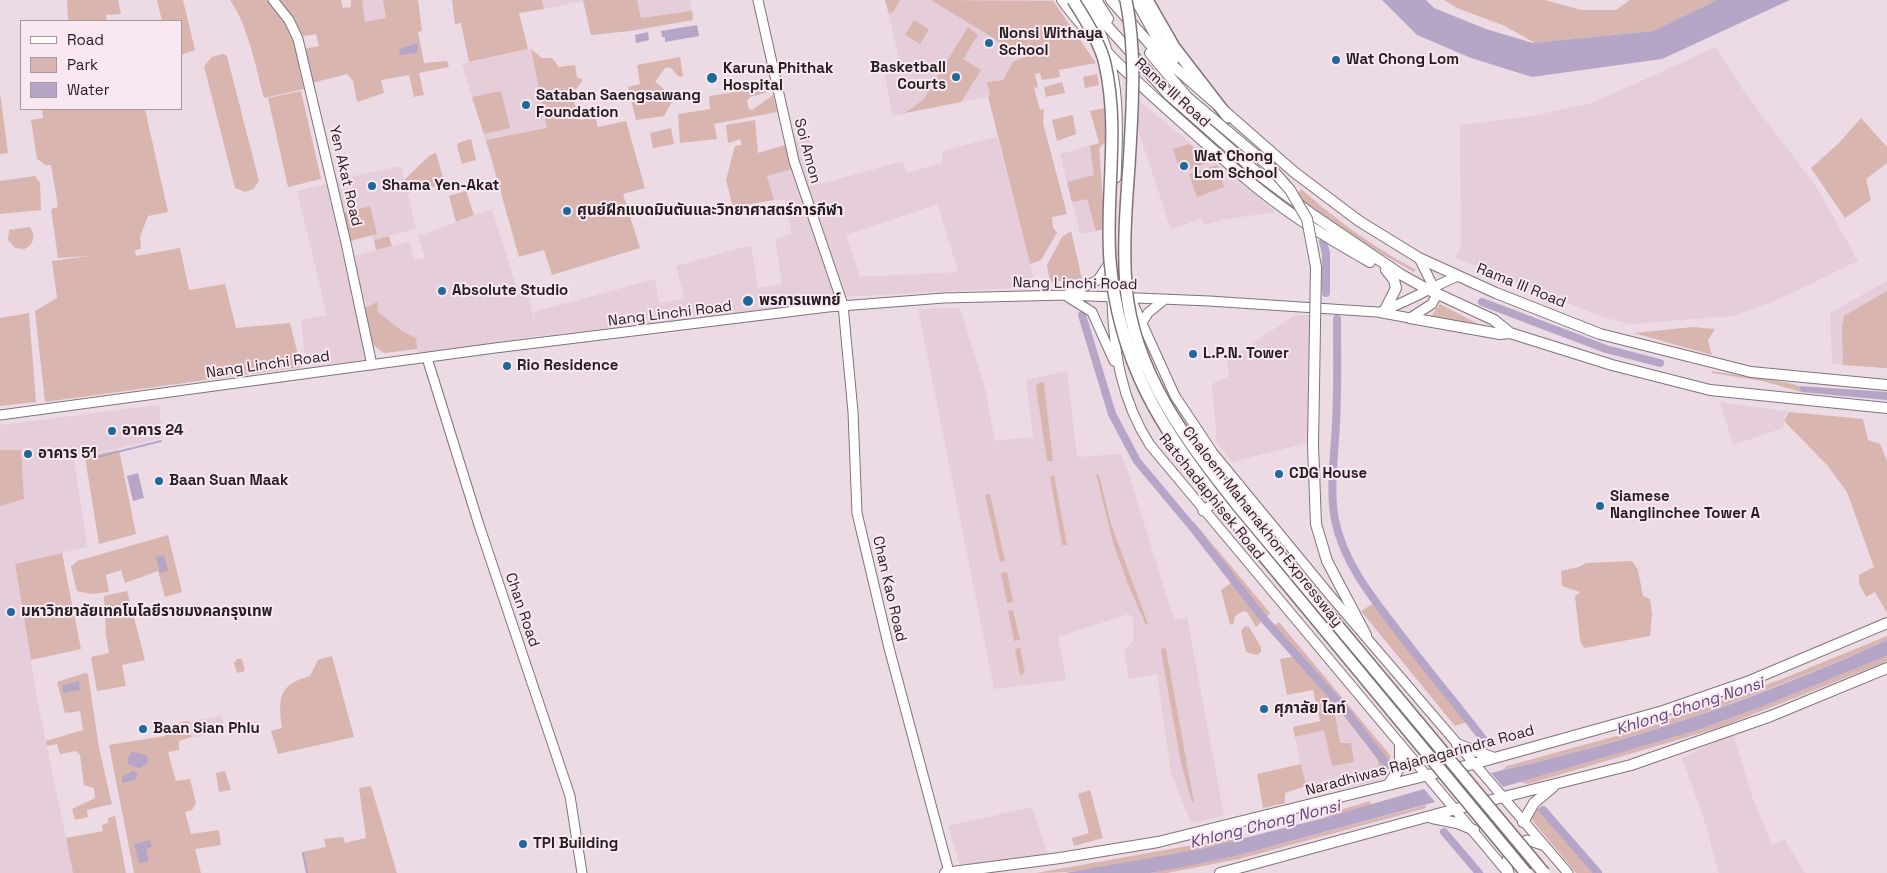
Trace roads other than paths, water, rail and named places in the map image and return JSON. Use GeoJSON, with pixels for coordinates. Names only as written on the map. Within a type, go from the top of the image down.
{"type":"FeatureCollection","features":[{"type":"Feature","properties":{"kind":"highway","name":"Chaloem Mahanakhon Expressway"},"geometry":{"type":"LineString","coordinates":[[1073,0],[1105,62],[1113,115],[1110,260],[1116,304],[1125,342],[1150,403],[1184,458],[1218,501],[1526,873]]}},
{"type":"Feature","properties":{"kind":"highway","name":"Chaloem Mahanakhon Expressway"},"geometry":{"type":"LineString","coordinates":[[1126,0],[1132,63],[1125,232],[1126,288],[1137,342],[1160,396],[1200,458],[1238,506],[1544,873]]}},
{"type":"Feature","properties":{"kind":"highway"},"geometry":{"type":"LineString","coordinates":[[1147,0],[1179,54],[1228,117]]}},
{"type":"Feature","properties":{"kind":"main road","name":"Yen Akat Road"},"geometry":{"type":"LineString","coordinates":[[272,0],[289,20],[298,39],[346,243],[372,365]]}},
{"type":"Feature","properties":{"kind":"main road","name":"Soi Amon"},"geometry":{"type":"LineString","coordinates":[[758,0],[794,162],[843,305]]}},
{"type":"Feature","properties":{"kind":"main road","name":"Rama III Road"},"geometry":{"type":"LineString","coordinates":[[1062,0],[1083,28],[1111,58],[1201,139],[1274,201],[1316,230],[1386,270],[1400,274]]}},
{"type":"Feature","properties":{"kind":"main road","name":"Rama III Road"},"geometry":{"type":"LineString","coordinates":[[1083,0],[1168,94],[1239,158],[1284,194],[1400,274],[1494,320],[1510,333],[1612,365],[1710,390],[1887,408]]}},
{"type":"Feature","properties":{"kind":"main road","name":"Ratchadaphisek Road"},"geometry":{"type":"LineString","coordinates":[[1083,0],[1097,23],[1111,58],[1118,103],[1111,297],[1118,368],[1131,410],[1142,433],[1162,461],[1509,873]]}},
{"type":"Feature","properties":{"kind":"main road","name":"Rama III Road"},"geometry":{"type":"LineString","coordinates":[[1096,0],[1118,37]]}},
{"type":"Feature","properties":{"kind":"main road","name":"Rama III Road"},"geometry":{"type":"LineString","coordinates":[[1111,0],[1132,27],[1228,117],[1294,172],[1365,226],[1419,258],[1600,334],[1752,372],[1887,385]]}},
{"type":"Feature","properties":{"kind":"main road"},"geometry":{"type":"LineString","coordinates":[[1119,0],[1175,69]]}},
{"type":"Feature","properties":{"kind":"main road","name":"Rama III Road"},"geometry":{"type":"LineString","coordinates":[[1136,0],[1164,49],[1199,90]]}},
{"type":"Feature","properties":{"kind":"main road"},"geometry":{"type":"LineString","coordinates":[[1132,27],[1159,64],[1187,97],[1274,172],[1300,203],[1307,219],[1316,267],[1313,445],[1316,524],[1327,561],[1366,635]]}},
{"type":"Feature","properties":{"kind":"main road"},"geometry":{"type":"LineString","coordinates":[[1168,94],[1201,139]]}},
{"type":"Feature","properties":{"kind":"main road"},"geometry":{"type":"LineString","coordinates":[[1284,194],[1293,190],[1296,181],[1294,172]]}},
{"type":"Feature","properties":{"kind":"main road"},"geometry":{"type":"LineString","coordinates":[[1066,295],[1098,280],[1112,258]]}},
{"type":"Feature","properties":{"kind":"main road"},"geometry":{"type":"LineString","coordinates":[[1419,258],[1433,290]]}},
{"type":"Feature","properties":{"kind":"main road"},"geometry":{"type":"LineString","coordinates":[[1381,311],[1396,288],[1394,280],[1386,270]]}},
{"type":"Feature","properties":{"kind":"main road","name":"Nang Linchi Road"},"geometry":{"type":"LineString","coordinates":[[1381,311],[1412,300],[1458,276]]}},
{"type":"Feature","properties":{"kind":"main road","name":"Nang Linchi Road"},"geometry":{"type":"LineString","coordinates":[[0,414],[843,305],[965,296],[1066,295],[1236,302],[1381,311],[1410,318],[1432,304],[1433,290]]}},
{"type":"Feature","properties":{"kind":"main road"},"geometry":{"type":"LineString","coordinates":[[1066,295],[1092,312],[1118,368]]}},
{"type":"Feature","properties":{"kind":"main road","name":"Ratchadaphisek Road"},"geometry":{"type":"LineString","coordinates":[[1131,299],[1175,396],[1213,453],[1329,594],[1568,873]]}},
{"type":"Feature","properties":{"kind":"main road"},"geometry":{"type":"LineString","coordinates":[[1142,323],[1148,314],[1165,299]]}},
{"type":"Feature","properties":{"kind":"main road","name":"Chan Kao Road"},"geometry":{"type":"LineString","coordinates":[[843,305],[853,412],[857,513],[886,639],[949,872]]}},
{"type":"Feature","properties":{"kind":"main road"},"geometry":{"type":"LineString","coordinates":[[1410,318],[1500,334],[1510,333]]}},
{"type":"Feature","properties":{"kind":"main road","name":"Chan Road"},"geometry":{"type":"LineString","coordinates":[[427,358],[491,561],[570,796],[582,873]]}},
{"type":"Feature","properties":{"kind":"main road"},"geometry":{"type":"LineString","coordinates":[[1204,511],[1239,484]]}},
{"type":"Feature","properties":{"kind":"main road","name":"Naradhiwas Rajanagarindra Road"},"geometry":{"type":"LineString","coordinates":[[945,873],[1069,857],[1158,842],[1224,827],[1426,774],[1473,764],[1663,711],[1798,661],[1887,624]]}},
{"type":"Feature","properties":{"kind":"main road"},"geometry":{"type":"LineString","coordinates":[[1220,873],[1456,809],[1631,765],[1771,716],[1887,668]]}},
{"type":"Feature","properties":{"kind":"main road"},"geometry":{"type":"LineString","coordinates":[[1389,784],[1400,767],[1400,744]]}},
{"type":"Feature","properties":{"kind":"main road"},"geometry":{"type":"LineString","coordinates":[[1457,744],[1494,758]]}},
{"type":"Feature","properties":{"kind":"main road"},"geometry":{"type":"LineString","coordinates":[[1523,822],[1534,803],[1556,785]]}},
{"type":"Feature","properties":{"kind":"main road"},"geometry":{"type":"LineString","coordinates":[[1428,817],[1457,823],[1474,830]]}},
{"type":"Feature","properties":{"kind":"main road"},"geometry":{"type":"LineString","coordinates":[[1509,873],[1507,863],[1509,855],[1519,843],[1533,840],[1548,849]]}},
{"type":"Feature","properties":{"kind":"water"},"geometry":{"type":"Polygon","coordinates":[[[1382,0],[1426,0],[1434,8],[1486,29],[1533,43],[1653,31],[1717,0],[1790,0],[1662,59],[1532,77],[1471,58],[1417,35],[1382,0]]]}},
{"type":"Feature","properties":{"kind":"water"},"geometry":{"type":"Polygon","coordinates":[[[697,25],[699,36],[665,42],[665,37],[662,37],[661,31],[697,25]]]}},
{"type":"Feature","properties":{"kind":"water"},"geometry":{"type":"Polygon","coordinates":[[[648,32],[649,40],[636,43],[635,35],[648,32]]]}},
{"type":"Feature","properties":{"kind":"water"},"geometry":{"type":"Polygon","coordinates":[[[418,43],[417,53],[400,55],[399,49],[418,43]]]}},
{"type":"Feature","properties":{"kind":"water"},"geometry":{"type":"Polygon","coordinates":[[[1799,386],[1887,392],[1887,400],[1801,392],[1799,386]]]}},
{"type":"Feature","properties":{"kind":"water"},"geometry":{"type":"Polygon","coordinates":[[[138,473],[144,498],[133,501],[127,476],[138,473]]]}},
{"type":"Feature","properties":{"kind":"water"},"geometry":{"type":"Polygon","coordinates":[[[164,555],[168,571],[160,573],[156,557],[164,555]]]}},
{"type":"Feature","properties":{"kind":"water"},"geometry":{"type":"Polygon","coordinates":[[[1887,640],[1887,656],[1764,706],[1695,731],[1503,787],[1491,773],[1602,745],[1711,711],[1782,685],[1887,640]]]}},
{"type":"Feature","properties":{"kind":"water"},"geometry":{"type":"Polygon","coordinates":[[[79,681],[80,690],[63,693],[62,685],[79,681]]]}},
{"type":"Feature","properties":{"kind":"water"},"geometry":{"type":"Polygon","coordinates":[[[131,752],[147,755],[148,763],[140,768],[129,765],[127,760],[131,752]]]}},
{"type":"Feature","properties":{"kind":"water"},"geometry":{"type":"Polygon","coordinates":[[[133,771],[138,774],[135,780],[122,783],[122,777],[133,771]]]}},
{"type":"Feature","properties":{"kind":"water"},"geometry":{"type":"Polygon","coordinates":[[[1424,789],[1435,802],[1236,856],[1150,873],[1065,873],[1201,849],[1324,818],[1424,789]]]}},
{"type":"Feature","properties":{"kind":"water"},"geometry":{"type":"Polygon","coordinates":[[[150,840],[152,846],[146,850],[149,861],[139,863],[134,844],[150,840]]]}},
{"type":"Feature","properties":{"kind":"waterway"},"geometry":{"type":"LineString","coordinates":[[1323,242],[1326,253],[1326,293]]}},
{"type":"Feature","properties":{"kind":"waterway"},"geometry":{"type":"LineString","coordinates":[[1482,302],[1606,349],[1660,363]]}},
{"type":"Feature","properties":{"kind":"waterway"},"geometry":{"type":"LineString","coordinates":[[1082,315],[1112,414],[1137,461],[1193,528],[1263,618],[1346,711],[1387,765]]}},
{"type":"Feature","properties":{"kind":"waterway"},"geometry":{"type":"LineString","coordinates":[[1337,319],[1337,396],[1332,496],[1339,534],[1350,561],[1373,598],[1487,744]]}},
{"type":"Feature","properties":{"kind":"waterway"},"geometry":{"type":"LineString","coordinates":[[97,457],[161,441]]}},
{"type":"Feature","properties":{"kind":"waterway"},"geometry":{"type":"LineString","coordinates":[[1543,810],[1598,873]]}},
{"type":"Feature","properties":{"kind":"waterway"},"geometry":{"type":"LineString","coordinates":[[1444,832],[1479,873]]}},
{"type":"Feature","properties":{"kind":"waterway"},"geometry":{"type":"LineString","coordinates":[[303,853],[307,873]]}},
{"type":"Feature","properties":{"kind":"place","name":"Nonsi Withaya School"},"geometry":{"type":"Point","coordinates":[989,43]}},
{"type":"Feature","properties":{"kind":"place","name":"Wat Chong Lom"},"geometry":{"type":"Point","coordinates":[1336,60]}},
{"type":"Feature","properties":{"kind":"place","name":"Basketball Courts"},"geometry":{"type":"Point","coordinates":[956,77]}},
{"type":"Feature","properties":{"kind":"place","name":"Karuna Phithak Hospital"},"geometry":{"type":"Point","coordinates":[712,78]}},
{"type":"Feature","properties":{"kind":"place","name":"Sataban Saengsawang Foundation"},"geometry":{"type":"Point","coordinates":[526,105]}},
{"type":"Feature","properties":{"kind":"place","name":"Wat Chong Lom School"},"geometry":{"type":"Point","coordinates":[1184,166]}},
{"type":"Feature","properties":{"kind":"place","name":"Shama Yen-Akat"},"geometry":{"type":"Point","coordinates":[372,186]}},
{"type":"Feature","properties":{"kind":"place","name":"ศูนย์ฝึกแบดมินตันและวิทยาศาสตร์การกีฬา"},"geometry":{"type":"Point","coordinates":[567,211]}},
{"type":"Feature","properties":{"kind":"place","name":"Absolute Studio"},"geometry":{"type":"Point","coordinates":[442,291]}},
{"type":"Feature","properties":{"kind":"place","name":"พรการแพทย์"},"geometry":{"type":"Point","coordinates":[748,301]}},
{"type":"Feature","properties":{"kind":"place","name":"L.P.N. Tower"},"geometry":{"type":"Point","coordinates":[1193,354]}},
{"type":"Feature","properties":{"kind":"place","name":"Rio Residence"},"geometry":{"type":"Point","coordinates":[507,366]}},
{"type":"Feature","properties":{"kind":"place","name":"อาคาร 24"},"geometry":{"type":"Point","coordinates":[112,431]}},
{"type":"Feature","properties":{"kind":"place","name":"อาคาร 51"},"geometry":{"type":"Point","coordinates":[28,454]}},
{"type":"Feature","properties":{"kind":"place","name":"CDG House"},"geometry":{"type":"Point","coordinates":[1279,474]}},
{"type":"Feature","properties":{"kind":"place","name":"Baan Suan Maak"},"geometry":{"type":"Point","coordinates":[159,481]}},
{"type":"Feature","properties":{"kind":"place","name":"Siamese Nanglinchee Tower A"},"geometry":{"type":"Point","coordinates":[1600,506]}},
{"type":"Feature","properties":{"kind":"place","name":"มหาวิทยาลัยเทคโนโลยีราชมงคลกรุงเทพ"},"geometry":{"type":"Point","coordinates":[11,612]}},
{"type":"Feature","properties":{"kind":"place","name":"ศุภาลัย ไลท์"},"geometry":{"type":"Point","coordinates":[1264,709]}},
{"type":"Feature","properties":{"kind":"place","name":"Baan Sian Phlu"},"geometry":{"type":"Point","coordinates":[143,729]}},
{"type":"Feature","properties":{"kind":"place","name":"TPI Building"},"geometry":{"type":"Point","coordinates":[523,844]}},
{"type":"Feature","properties":{"kind":"water label","name":"Khlong Chong Nonsi"},"geometry":{"type":"Point","coordinates":[1690,707]}},
{"type":"Feature","properties":{"kind":"water label","name":"Khlong Chong Nonsi"},"geometry":{"type":"Point","coordinates":[1265,825]}}]}
